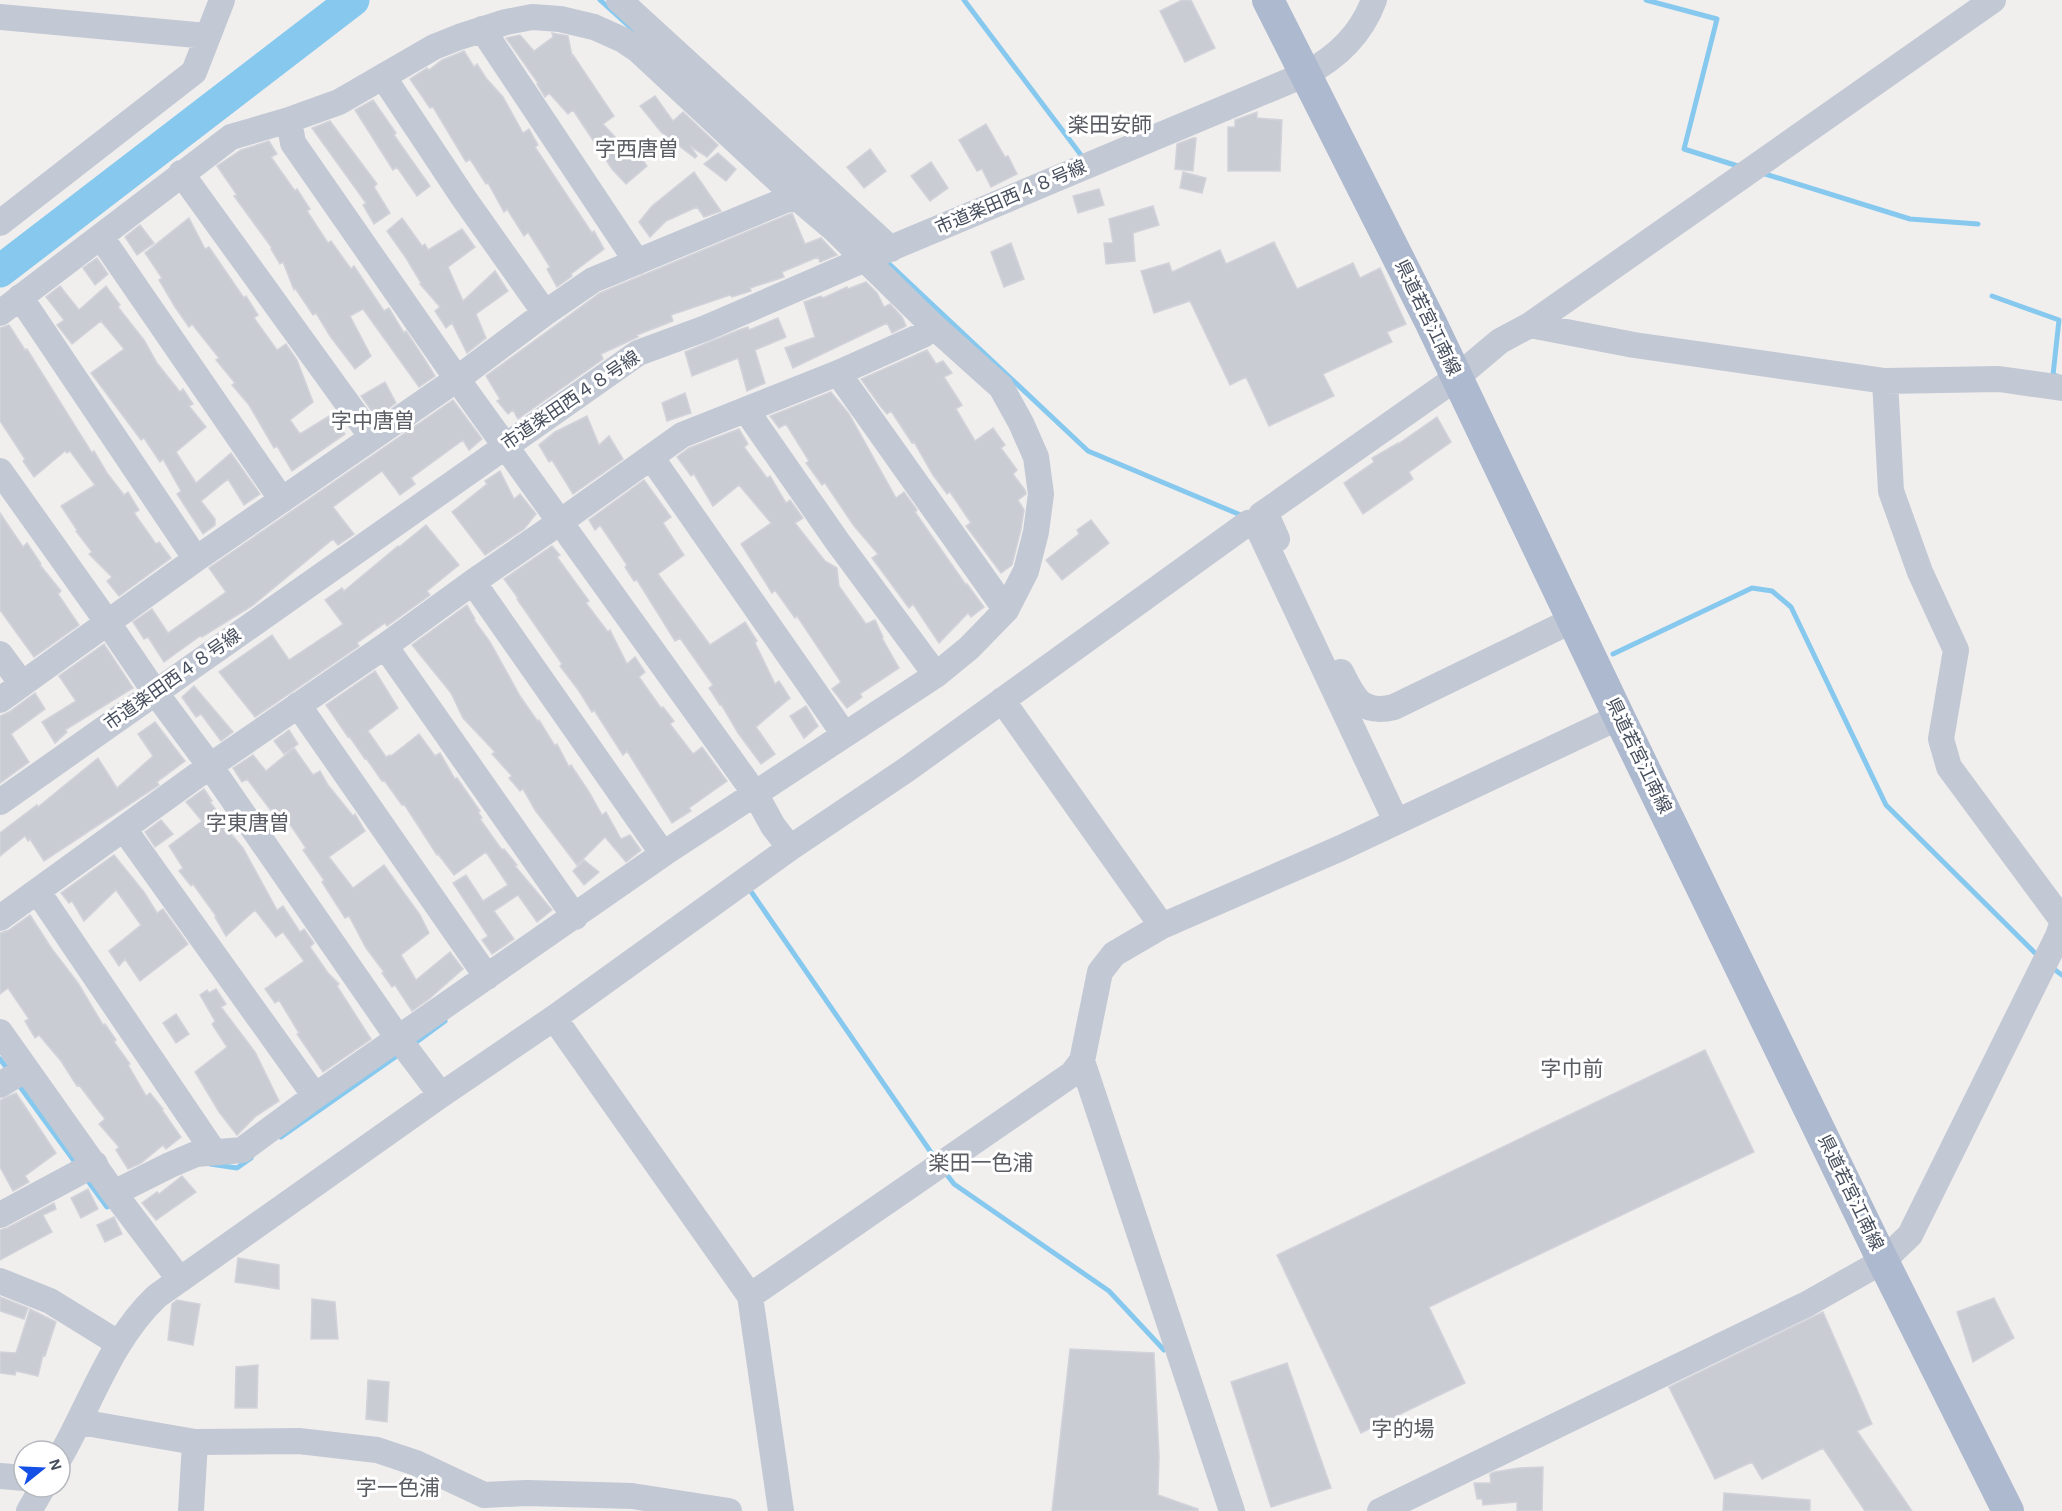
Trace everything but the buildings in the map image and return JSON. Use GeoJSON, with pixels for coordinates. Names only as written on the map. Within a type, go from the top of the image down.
{"type":"FeatureCollection","features":[{"type":"Feature","properties":{"kind":"main road","name":"県道若宮江南線"},"geometry":{"type":"LineString","coordinates":[[1269,0],[1426,312],[1619,717],[1883,1261],[2008,1511]]}},
{"type":"Feature","properties":{"kind":"street"},"geometry":{"type":"LineString","coordinates":[[0,223],[194,72],[222,0]]}},
{"type":"Feature","properties":{"kind":"street"},"geometry":{"type":"LineString","coordinates":[[619,0],[891,249]]}},
{"type":"Feature","properties":{"kind":"street","name":"市道楽田西４８号線"},"geometry":{"type":"LineString","coordinates":[[0,802],[639,353],[706,328],[1306,74],[1338,54],[1351,40],[1366,19],[1374,0]]}},
{"type":"Feature","properties":{"kind":"street"},"geometry":{"type":"LineString","coordinates":[[1573,620],[1394,707],[1380,710],[1369,707],[1353,696],[1269,521],[1261,514],[1456,378],[1500,341],[1530,325],[1993,0]]}},
{"type":"Feature","properties":{"kind":"street"},"geometry":{"type":"LineString","coordinates":[[0,17],[207,36]]}},
{"type":"Feature","properties":{"kind":"street"},"geometry":{"type":"LineString","coordinates":[[0,313],[231,137],[290,120],[339,102],[434,47],[482,29],[532,17],[560,19],[594,27],[623,40],[638,50],[795,196],[834,229],[932,325],[1001,387],[1036,457],[1041,494],[1036,532],[1026,571],[1006,610],[969,648],[936,675],[663,854],[487,977],[404,1045],[315,1096],[242,1150],[196,1154],[114,1193]]}},
{"type":"Feature","properties":{"kind":"street"},"geometry":{"type":"LineString","coordinates":[[482,29],[637,262]]}},
{"type":"Feature","properties":{"kind":"street"},"geometry":{"type":"LineString","coordinates":[[384,78],[544,313]]}},
{"type":"Feature","properties":{"kind":"street"},"geometry":{"type":"LineString","coordinates":[[290,120],[293,143],[457,379],[756,795],[773,826],[790,848]]}},
{"type":"Feature","properties":{"kind":"street"},"geometry":{"type":"LineString","coordinates":[[181,173],[371,436]]}},
{"type":"Feature","properties":{"kind":"street"},"geometry":{"type":"LineString","coordinates":[[0,700],[371,436],[457,379],[544,313],[593,280],[795,196]]}},
{"type":"Feature","properties":{"kind":"street"},"geometry":{"type":"LineString","coordinates":[[101,237],[282,500]]}},
{"type":"Feature","properties":{"kind":"street"},"geometry":{"type":"LineString","coordinates":[[20,297],[196,559]]}},
{"type":"Feature","properties":{"kind":"street"},"geometry":{"type":"LineString","coordinates":[[0,918],[210,766],[385,646],[682,435],[838,373],[923,335],[932,325]]}},
{"type":"Feature","properties":{"kind":"street"},"geometry":{"type":"LineString","coordinates":[[1530,325],[1634,345],[1885,381],[1999,380],[2062,388]]}},
{"type":"Feature","properties":{"kind":"street"},"geometry":{"type":"LineString","coordinates":[[838,373],[1006,610]]}},
{"type":"Feature","properties":{"kind":"street"},"geometry":{"type":"LineString","coordinates":[[1380,1511],[1807,1304],[1883,1261],[1910,1235],[2058,936],[2062,922],[1949,767],[1941,739],[1956,650],[1920,572],[1891,491],[1885,381]]}},
{"type":"Feature","properties":{"kind":"street"},"geometry":{"type":"LineString","coordinates":[[746,410],[837,541],[936,675]]}},
{"type":"Feature","properties":{"kind":"street"},"geometry":{"type":"LineString","coordinates":[[651,457],[844,734]]}},
{"type":"Feature","properties":{"kind":"street"},"geometry":{"type":"LineString","coordinates":[[0,471],[441,1095]]}},
{"type":"Feature","properties":{"kind":"street"},"geometry":{"type":"LineString","coordinates":[[70,1439],[118,1343],[148,1305],[180,1280],[554,1018],[790,848],[906,770],[1248,523],[1258,528],[1396,821]]}},
{"type":"Feature","properties":{"kind":"street"},"geometry":{"type":"LineString","coordinates":[[472,582],[663,854]]}},
{"type":"Feature","properties":{"kind":"street"},"geometry":{"type":"LineString","coordinates":[[385,646],[575,917]]}},
{"type":"Feature","properties":{"kind":"street"},"geometry":{"type":"LineString","coordinates":[[0,654],[22,684]]}},
{"type":"Feature","properties":{"kind":"street"},"geometry":{"type":"LineString","coordinates":[[1002,700],[1162,926]]}},
{"type":"Feature","properties":{"kind":"street"},"geometry":{"type":"LineString","coordinates":[[298,705],[487,977]]}},
{"type":"Feature","properties":{"kind":"street"},"geometry":{"type":"LineString","coordinates":[[750,1296],[1072,1074],[1082,1061],[1100,972],[1114,954],[1162,926],[1396,821],[1619,717]]}},
{"type":"Feature","properties":{"kind":"street"},"geometry":{"type":"LineString","coordinates":[[124,829],[315,1096]]}},
{"type":"Feature","properties":{"kind":"street"},"geometry":{"type":"LineString","coordinates":[[38,892],[214,1152]]}},
{"type":"Feature","properties":{"kind":"street"},"geometry":{"type":"LineString","coordinates":[[554,1018],[750,1296],[781,1511]]}},
{"type":"Feature","properties":{"kind":"street"},"geometry":{"type":"LineString","coordinates":[[0,1032],[114,1193],[180,1280]]}},
{"type":"Feature","properties":{"kind":"street"},"geometry":{"type":"LineString","coordinates":[[1082,1061],[1232,1511]]}},
{"type":"Feature","properties":{"kind":"street"},"geometry":{"type":"LineString","coordinates":[[0,1085],[26,1069]]}},
{"type":"Feature","properties":{"kind":"street"},"geometry":{"type":"LineString","coordinates":[[0,1215],[95,1164]]}},
{"type":"Feature","properties":{"kind":"street"},"geometry":{"type":"LineString","coordinates":[[0,1281],[50,1301],[118,1343]]}},
{"type":"Feature","properties":{"kind":"street"},"geometry":{"type":"LineString","coordinates":[[80,1422],[195,1442],[299,1441],[378,1450],[416,1463],[484,1495],[527,1493],[632,1496],[729,1511]]}},
{"type":"Feature","properties":{"kind":"street"},"geometry":{"type":"LineString","coordinates":[[191,1511],[195,1442]]}},
{"type":"Feature","properties":{"kind":"waterway"},"geometry":{"type":"LineString","coordinates":[[0,271],[353,0]]}},
{"type":"Feature","properties":{"kind":"waterway"},"geometry":{"type":"LineString","coordinates":[[600,0],[641,37]]}},
{"type":"Feature","properties":{"kind":"waterway"},"geometry":{"type":"LineString","coordinates":[[964,0],[1084,159]]}},
{"type":"Feature","properties":{"kind":"waterway"},"geometry":{"type":"LineString","coordinates":[[1646,0],[1717,19],[1684,149],[1741,167]]}},
{"type":"Feature","properties":{"kind":"waterway"},"geometry":{"type":"LineString","coordinates":[[1762,173],[1910,219],[1978,224]]}},
{"type":"Feature","properties":{"kind":"waterway"},"geometry":{"type":"LineString","coordinates":[[885,260],[1088,451],[1243,516]]}},
{"type":"Feature","properties":{"kind":"waterway"},"geometry":{"type":"LineString","coordinates":[[1992,296],[2059,320],[2053,375],[2057,376]]}},
{"type":"Feature","properties":{"kind":"waterway"},"geometry":{"type":"LineString","coordinates":[[1613,654],[1752,588],[1772,591],[1791,607],[1886,805],[2039,957]]}},
{"type":"Feature","properties":{"kind":"waterway"},"geometry":{"type":"LineString","coordinates":[[752,893],[937,1161]]}},
{"type":"Feature","properties":{"kind":"waterway"},"geometry":{"type":"LineString","coordinates":[[2051,967],[2062,975]]}},
{"type":"Feature","properties":{"kind":"waterway"},"geometry":{"type":"LineString","coordinates":[[411,1046],[445,1021]]}},
{"type":"Feature","properties":{"kind":"waterway"},"geometry":{"type":"LineString","coordinates":[[281,1137],[401,1053]]}},
{"type":"Feature","properties":{"kind":"waterway"},"geometry":{"type":"LineString","coordinates":[[0,1059],[9,1071]]}},
{"type":"Feature","properties":{"kind":"waterway"},"geometry":{"type":"LineString","coordinates":[[18,1084],[77,1165]]}},
{"type":"Feature","properties":{"kind":"waterway"},"geometry":{"type":"LineString","coordinates":[[210,1164],[237,1168],[251,1158]]}},
{"type":"Feature","properties":{"kind":"waterway"},"geometry":{"type":"LineString","coordinates":[[944,1171],[954,1184],[1109,1291],[1164,1350]]}},
{"type":"Feature","properties":{"kind":"waterway"},"geometry":{"type":"LineString","coordinates":[[85,1177],[107,1207],[114,1204]]}},
{"type":"Feature","properties":{"kind":"district","name":"楽田安師"},"geometry":{"type":"Point","coordinates":[1110,125]}},
{"type":"Feature","properties":{"kind":"district","name":"字西唐曽"},"geometry":{"type":"Point","coordinates":[637,149]}},
{"type":"Feature","properties":{"kind":"district","name":"字中唐曽"},"geometry":{"type":"Point","coordinates":[373,421]}},
{"type":"Feature","properties":{"kind":"district","name":"字東唐曽"},"geometry":{"type":"Point","coordinates":[248,823]}},
{"type":"Feature","properties":{"kind":"district","name":"字巾前"},"geometry":{"type":"Point","coordinates":[1572,1069]}},
{"type":"Feature","properties":{"kind":"district","name":"楽田一色浦"},"geometry":{"type":"Point","coordinates":[981,1163]}},
{"type":"Feature","properties":{"kind":"district","name":"字的場"},"geometry":{"type":"Point","coordinates":[1403,1429]}},
{"type":"Feature","properties":{"kind":"district","name":"字一色浦"},"geometry":{"type":"Point","coordinates":[398,1488]}}]}
